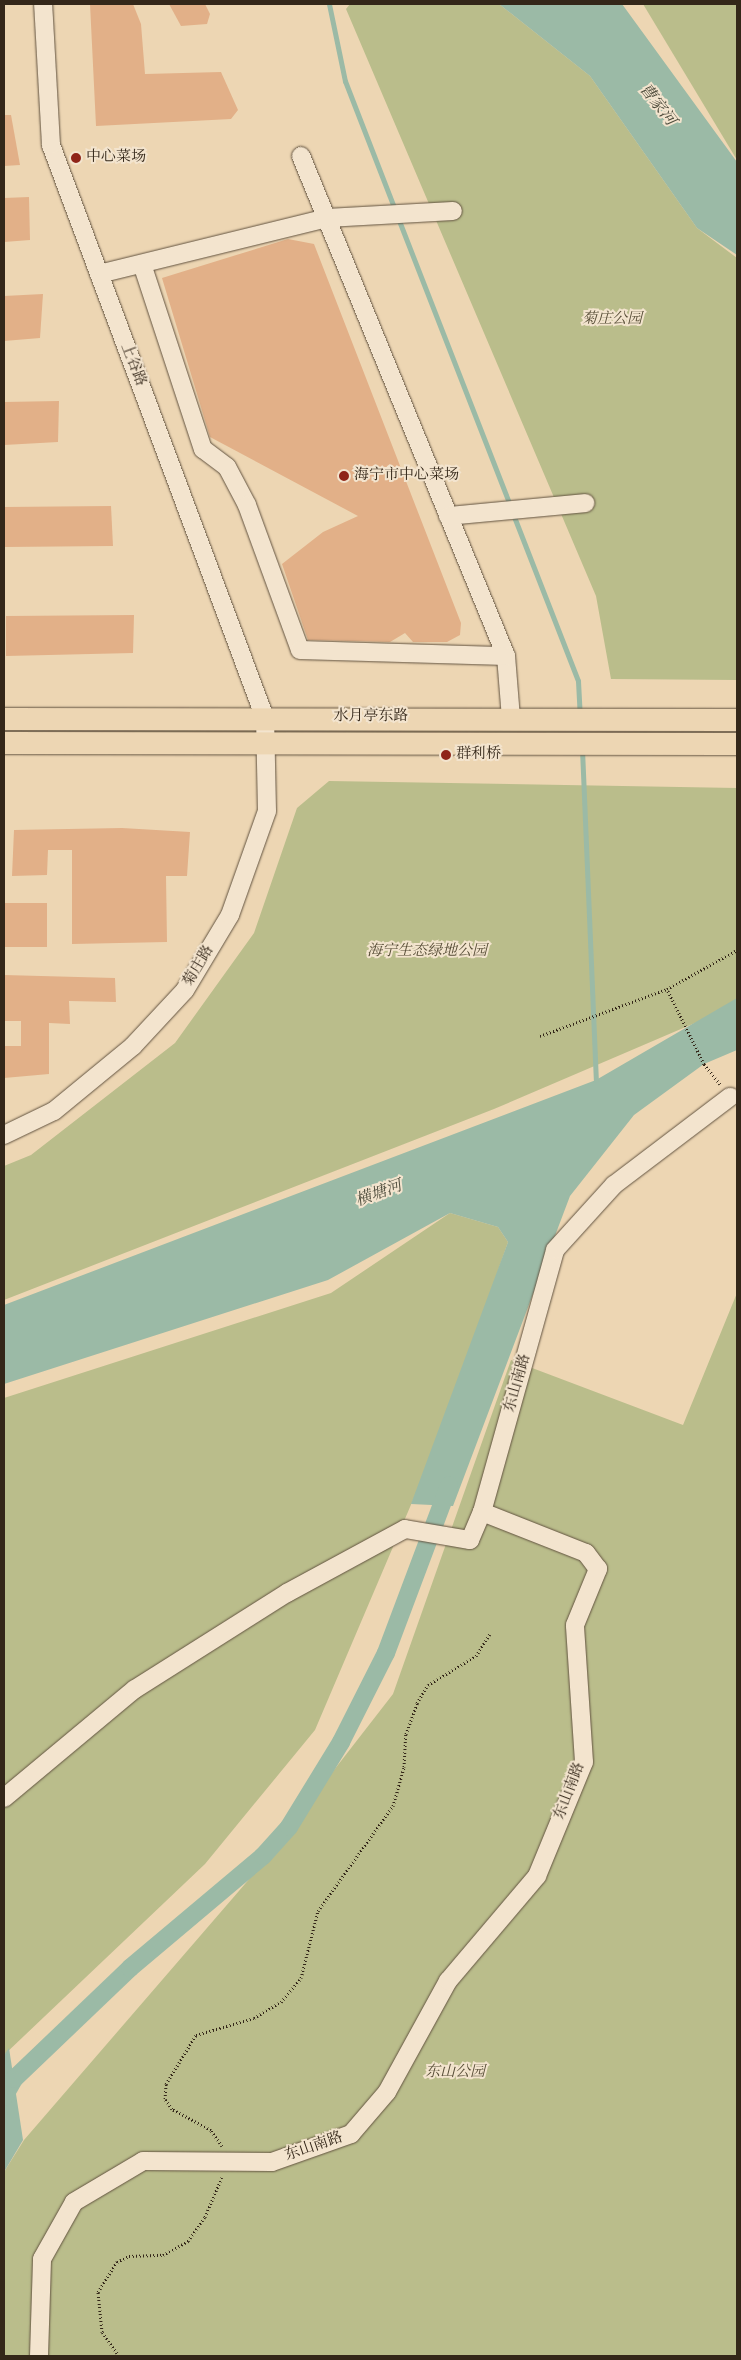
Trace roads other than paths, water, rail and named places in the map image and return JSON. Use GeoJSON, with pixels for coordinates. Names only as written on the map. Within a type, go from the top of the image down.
{"type":"FeatureCollection","features":[{"type":"Feature","properties":{"kind":"main road","name":"水月亭东路"},"geometry":{"type":"LineString","coordinates":[[4,719],[511,718],[737,720]]}},
{"type":"Feature","properties":{"kind":"main road","name":"水月亭东路"},"geometry":{"type":"LineString","coordinates":[[4,743],[737,744]]}},
{"type":"Feature","properties":{"kind":"street","name":"上谷路"},"geometry":{"type":"LineString","coordinates":[[43,4],[51,145],[265,718]]}},
{"type":"Feature","properties":{"kind":"street"},"geometry":{"type":"LineString","coordinates":[[301,156],[506,656],[511,718]]}},
{"type":"Feature","properties":{"kind":"street"},"geometry":{"type":"LineString","coordinates":[[99,274],[327,218],[453,211]]}},
{"type":"Feature","properties":{"kind":"street"},"geometry":{"type":"LineString","coordinates":[[142,264],[203,449],[226,467],[247,505],[300,650],[506,656]]}},
{"type":"Feature","properties":{"kind":"street"},"geometry":{"type":"LineString","coordinates":[[448,516],[585,503]]}},
{"type":"Feature","properties":{"kind":"street","name":"菊庄路"},"geometry":{"type":"LineString","coordinates":[[4,1135],[54,1111],[134,1046],[185,990],[230,915],[267,811],[265,718]]}},
{"type":"Feature","properties":{"kind":"street","name":"东山南路"},"geometry":{"type":"LineString","coordinates":[[39,2356],[42,2259],[74,2202],[143,2161],[272,2162],[351,2134],[387,2092],[448,1981],[537,1876],[584,1762],[575,1625],[598,1569],[586,1553],[482,1512],[556,1250],[614,1185],[730,1097]]}},
{"type":"Feature","properties":{"kind":"street"},"geometry":{"type":"LineString","coordinates":[[4,1798],[135,1689],[287,1593],[405,1529],[470,1540],[482,1512]]}},
{"type":"Feature","properties":{"kind":"water","name":"曹家河"},"geometry":{"type":"Polygon","coordinates":[[[499,4],[622,4],[737,162],[737,255],[697,228],[590,76],[499,4]]]}},
{"type":"Feature","properties":{"kind":"water","name":"横塘河"},"geometry":{"type":"Polygon","coordinates":[[[737,998],[737,1050],[704,1064],[634,1115],[570,1196],[453,1506],[411,1504],[508,1242],[498,1227],[450,1213],[328,1280],[4,1384],[4,1305],[596,1080],[737,998]]]}},
{"type":"Feature","properties":{"kind":"water"},"geometry":{"type":"Polygon","coordinates":[[[9,2048],[23,2140],[4,2172],[4,2055],[9,2048]]]}},
{"type":"Feature","properties":{"kind":"waterway"},"geometry":{"type":"LineString","coordinates":[[329,4],[345,81],[395,210]]}},
{"type":"Feature","properties":{"kind":"waterway"},"geometry":{"type":"LineString","coordinates":[[398,218],[510,506]]}},
{"type":"Feature","properties":{"kind":"waterway"},"geometry":{"type":"LineString","coordinates":[[513,514],[578,681],[580,715]]}},
{"type":"Feature","properties":{"kind":"waterway"},"geometry":{"type":"LineString","coordinates":[[582,749],[596,1080]]}},
{"type":"Feature","properties":{"kind":"waterway"},"geometry":{"type":"LineString","coordinates":[[4,2097],[14,2079],[130,1968],[263,1856],[289,1827],[341,1742],[386,1653],[449,1485]]}},
{"type":"Feature","properties":{"kind":"place","name":"中心菜场"},"geometry":{"type":"Point","coordinates":[76,158]}},
{"type":"Feature","properties":{"kind":"place","name":"海宁市中心菜场"},"geometry":{"type":"Point","coordinates":[344,476]}},
{"type":"Feature","properties":{"kind":"place","name":"群利桥"},"geometry":{"type":"Point","coordinates":[446,755]}},
{"type":"Feature","properties":{"kind":"park label","name":"菊庄公园"},"geometry":{"type":"Point","coordinates":[612,320]}},
{"type":"Feature","properties":{"kind":"park label","name":"海宁生态绿地公园"},"geometry":{"type":"Point","coordinates":[427,952]}},
{"type":"Feature","properties":{"kind":"park label","name":"东山公园"},"geometry":{"type":"Point","coordinates":[455,2073]}}]}
